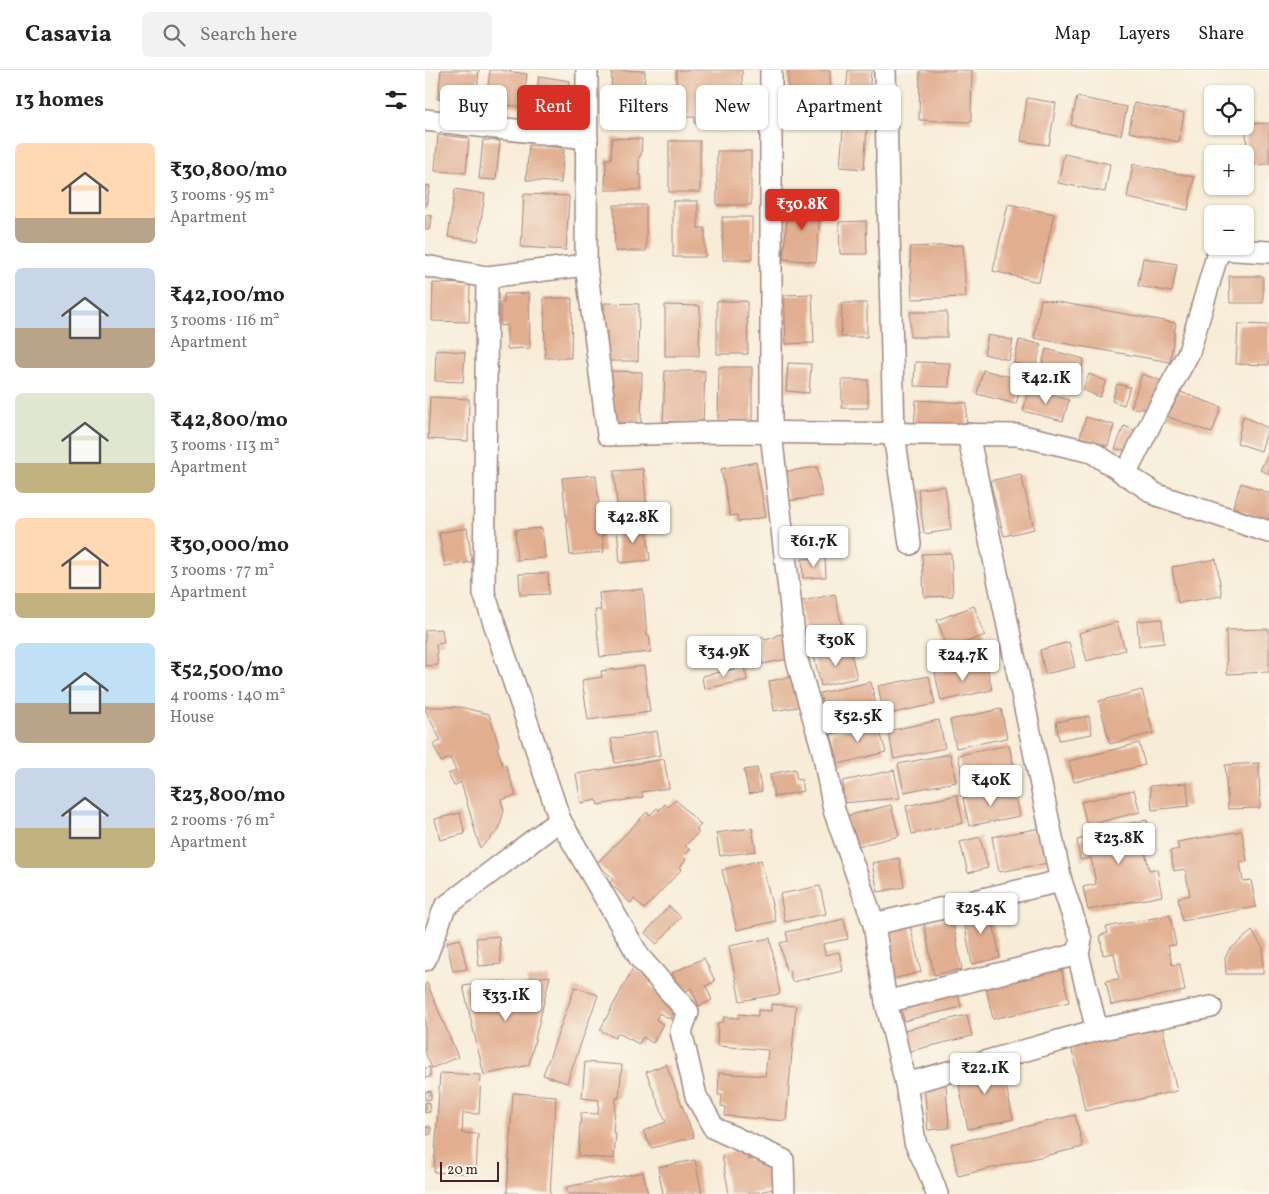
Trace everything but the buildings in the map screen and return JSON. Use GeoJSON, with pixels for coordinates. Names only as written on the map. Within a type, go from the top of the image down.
{"type":"FeatureCollection","features":[{"type":"Feature","properties":{"kind":"street"},"geometry":{"type":"LineString","coordinates":[[587,70],[586,265],[608,435],[720,432],[1018,435],[1091,452],[1157,496],[1269,532]]}},
{"type":"Feature","properties":{"kind":"street"},"geometry":{"type":"LineString","coordinates":[[771,70],[771,433],[797,660],[823,751],[834,810],[874,924],[887,1002],[906,1084],[915,1142],[937,1194]]}},
{"type":"Feature","properties":{"kind":"street"},"geometry":{"type":"LineString","coordinates":[[885,70],[894,434],[910,544]]}},
{"type":"Feature","properties":{"kind":"street"},"geometry":{"type":"LineString","coordinates":[[425,120],[587,138]]}},
{"type":"Feature","properties":{"kind":"street"},"geometry":{"type":"LineString","coordinates":[[1125,474],[1189,352],[1219,249],[1269,252]]}},
{"type":"Feature","properties":{"kind":"street"},"geometry":{"type":"LineString","coordinates":[[425,266],[487,278],[586,265]]}},
{"type":"Feature","properties":{"kind":"street"},"geometry":{"type":"LineString","coordinates":[[487,278],[484,593],[560,820],[640,958],[688,1012],[681,1031],[696,1096],[714,1128],[783,1160],[784,1194]]}},
{"type":"Feature","properties":{"kind":"street"},"geometry":{"type":"LineString","coordinates":[[968,434],[1061,881],[1081,940],[1078,954],[1097,1030]]}},
{"type":"Feature","properties":{"kind":"street"},"geometry":{"type":"LineString","coordinates":[[425,960],[445,907],[560,820]]}},
{"type":"Feature","properties":{"kind":"street"},"geometry":{"type":"LineString","coordinates":[[874,924],[1061,881]]}},
{"type":"Feature","properties":{"kind":"street"},"geometry":{"type":"LineString","coordinates":[[887,1002],[1078,954]]}},
{"type":"Feature","properties":{"kind":"street"},"geometry":{"type":"LineString","coordinates":[[906,1084],[1097,1030],[1211,1007]]}}]}
